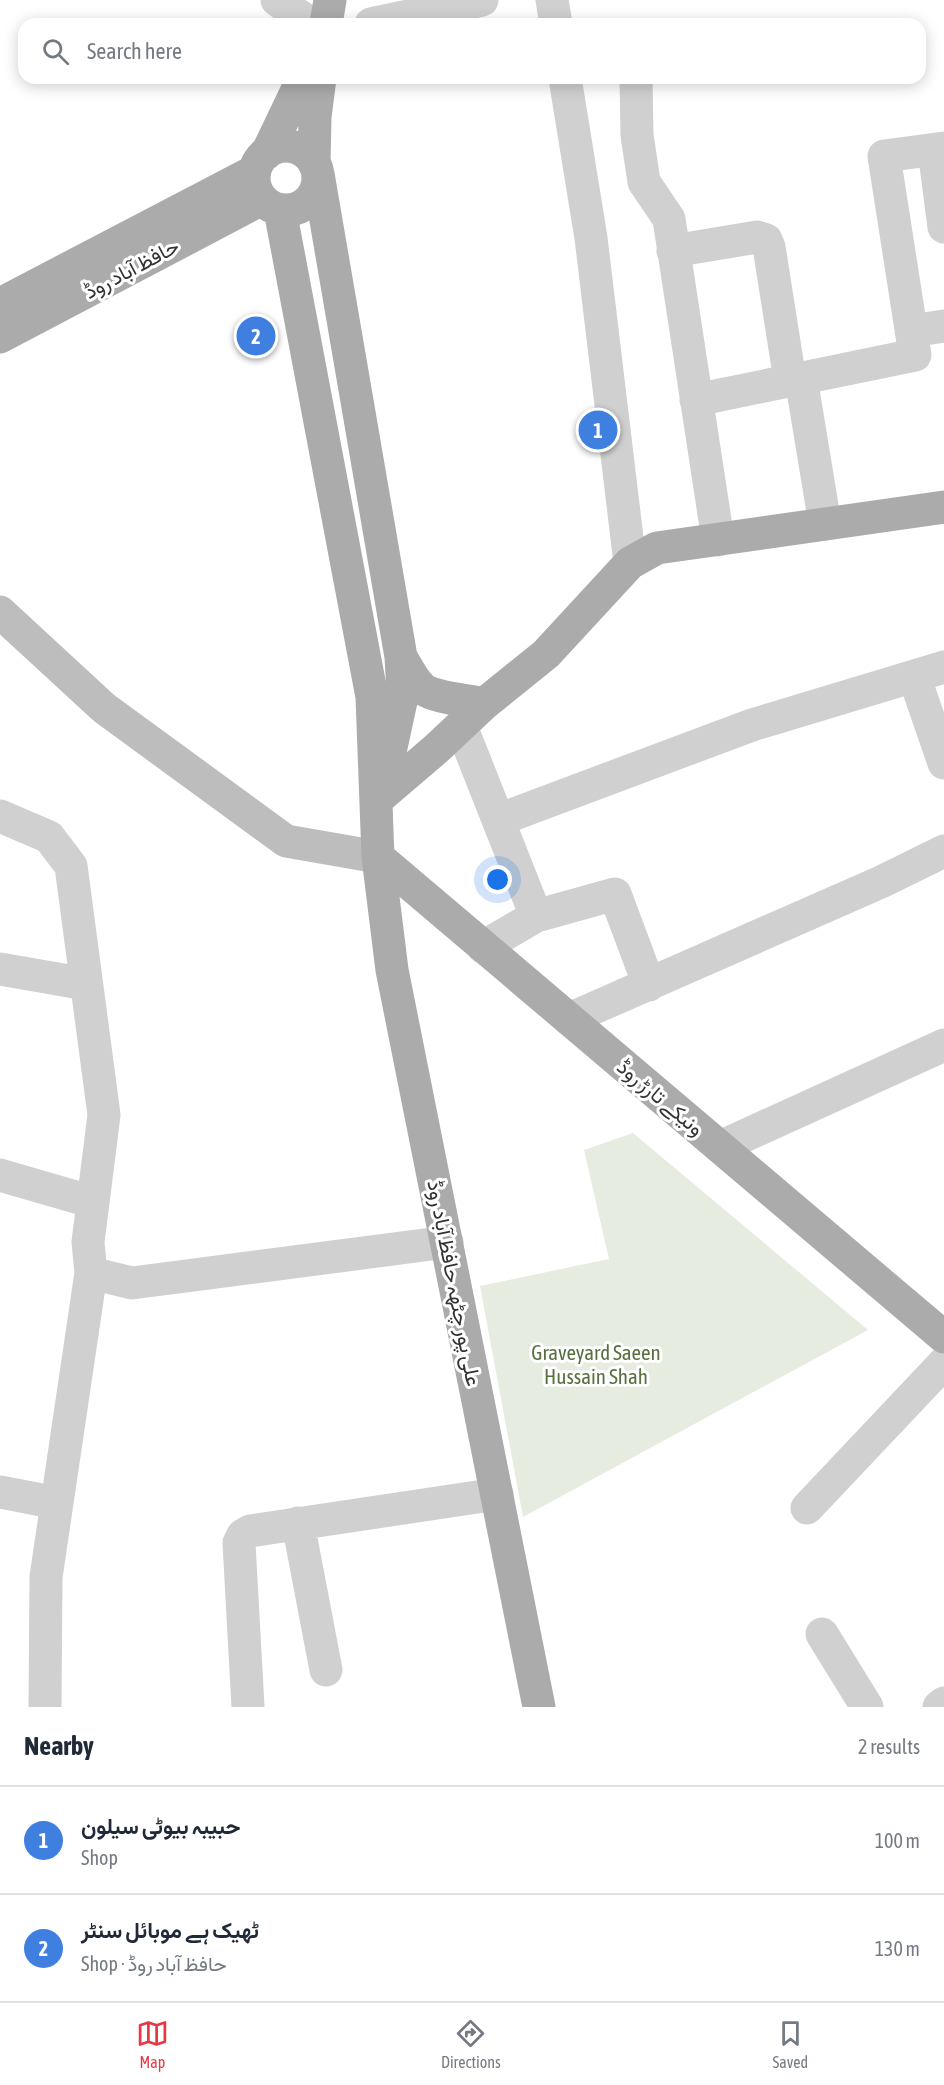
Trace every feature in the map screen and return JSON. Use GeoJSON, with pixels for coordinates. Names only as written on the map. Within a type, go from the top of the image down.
{"type":"FeatureCollection","features":[{"type":"Feature","properties":{"kind":"main road"},"geometry":{"type":"LineString","coordinates":[[327,18],[330,0]]}},
{"type":"Feature","properties":{"kind":"main road"},"geometry":{"type":"LineString","coordinates":[[266,183],[301,84]]}},
{"type":"Feature","properties":{"kind":"main road"},"geometry":{"type":"LineString","coordinates":[[266,183],[300,207],[314,194],[318,184],[315,117],[319,84]]}},
{"type":"Feature","properties":{"kind":"main road"},"geometry":{"type":"LineString","coordinates":[[277,147],[298,148],[308,154],[316,168],[401,657],[403,692],[381,796],[378,857],[372,697],[266,183],[277,147]]}},
{"type":"Feature","properties":{"kind":"main road","name":"حافظ آباد روڈ"},"geometry":{"type":"LineString","coordinates":[[0,304],[266,183]]}},
{"type":"Feature","properties":{"kind":"main road","name":"حافظ آباد روڈ"},"geometry":{"type":"LineString","coordinates":[[0,337],[266,183]]}},
{"type":"Feature","properties":{"kind":"main road"},"geometry":{"type":"LineString","coordinates":[[381,796],[472,715],[546,654],[630,563],[657,548],[944,507]]}},
{"type":"Feature","properties":{"kind":"main road"},"geometry":{"type":"LineString","coordinates":[[401,657],[423,689],[439,697],[453,697],[472,715]]}},
{"type":"Feature","properties":{"kind":"main road","name":"ونیکے تارڑ روڈ"},"geometry":{"type":"LineString","coordinates":[[378,857],[944,1337]]}},
{"type":"Feature","properties":{"kind":"main road","name":"علی پور چٹھہ حافظ آباد روڈ"},"geometry":{"type":"LineString","coordinates":[[378,857],[392,970],[539,1707]]}},
{"type":"Feature","properties":{"kind":"street"},"geometry":{"type":"LineString","coordinates":[[277,0],[302,18]]}},
{"type":"Feature","properties":{"kind":"street"},"geometry":{"type":"LineString","coordinates":[[391,18],[433,5],[482,0]]}},
{"type":"Feature","properties":{"kind":"street"},"geometry":{"type":"LineString","coordinates":[[552,0],[555,18]]}},
{"type":"Feature","properties":{"kind":"street"},"geometry":{"type":"LineString","coordinates":[[566,84],[591,238],[630,563]]}},
{"type":"Feature","properties":{"kind":"street"},"geometry":{"type":"LineString","coordinates":[[636,84],[637,135],[644,182],[669,219],[718,540]]}},
{"type":"Feature","properties":{"kind":"street"},"geometry":{"type":"LineString","coordinates":[[696,400],[915,355],[884,156],[939,149],[944,227]]}},
{"type":"Feature","properties":{"kind":"street"},"geometry":{"type":"LineString","coordinates":[[674,251],[757,237],[765,240],[770,247],[825,524]]}},
{"type":"Feature","properties":{"kind":"street"},"geometry":{"type":"LineString","coordinates":[[911,331],[944,326]]}},
{"type":"Feature","properties":{"kind":"street"},"geometry":{"type":"LineString","coordinates":[[0,612],[104,708],[286,841],[378,857]]}},
{"type":"Feature","properties":{"kind":"street"},"geometry":{"type":"LineString","coordinates":[[498,820],[752,725],[929,671],[944,763]]}},
{"type":"Feature","properties":{"kind":"street"},"geometry":{"type":"LineString","coordinates":[[472,715],[498,820],[536,916]]}},
{"type":"Feature","properties":{"kind":"street"},"geometry":{"type":"LineString","coordinates":[[0,816],[49,837],[71,866],[104,1115],[88,1242],[91,1272],[46,1577],[45,1707]]}},
{"type":"Feature","properties":{"kind":"street"},"geometry":{"type":"LineString","coordinates":[[568,1019],[881,882],[944,851]]}},
{"type":"Feature","properties":{"kind":"street"},"geometry":{"type":"LineString","coordinates":[[483,947],[536,916],[615,894],[649,985]]}},
{"type":"Feature","properties":{"kind":"street"},"geometry":{"type":"LineString","coordinates":[[0,969],[86,984]]}},
{"type":"Feature","properties":{"kind":"street"},"geometry":{"type":"LineString","coordinates":[[720,1147],[944,1045]]}},
{"type":"Feature","properties":{"kind":"street"},"geometry":{"type":"LineString","coordinates":[[0,1175],[93,1202]]}},
{"type":"Feature","properties":{"kind":"street"},"geometry":{"type":"LineString","coordinates":[[91,1272],[132,1283],[447,1242]]}},
{"type":"Feature","properties":{"kind":"street"},"geometry":{"type":"LineString","coordinates":[[807,1508],[944,1363]]}},
{"type":"Feature","properties":{"kind":"street"},"geometry":{"type":"LineString","coordinates":[[0,1492],[57,1503]]}},
{"type":"Feature","properties":{"kind":"street"},"geometry":{"type":"LineString","coordinates":[[248,1707],[239,1543],[243,1535],[250,1531],[298,1523],[496,1494]]}},
{"type":"Feature","properties":{"kind":"street"},"geometry":{"type":"LineString","coordinates":[[298,1523],[326,1670]]}},
{"type":"Feature","properties":{"kind":"street"},"geometry":{"type":"LineString","coordinates":[[822,1634],[867,1707]]}},
{"type":"Feature","properties":{"kind":"street"},"geometry":{"type":"LineString","coordinates":[[939,1707],[944,1703]]}},
{"type":"Feature","properties":{"kind":"green space","name":"Graveyard Saeen Hussain Shah"},"geometry":{"type":"Polygon","coordinates":[[[633,1133],[868,1330],[523,1517],[480,1286],[609,1259],[584,1150],[633,1133]]]}},
{"type":"Feature","properties":{"kind":"place","name":"ٹھیک ہے موبائل سنٹر"},"geometry":{"type":"Point","coordinates":[256,336]}},
{"type":"Feature","properties":{"kind":"place","name":"حبیبہ بیوٹی سیلون"},"geometry":{"type":"Point","coordinates":[598,430]}}]}
